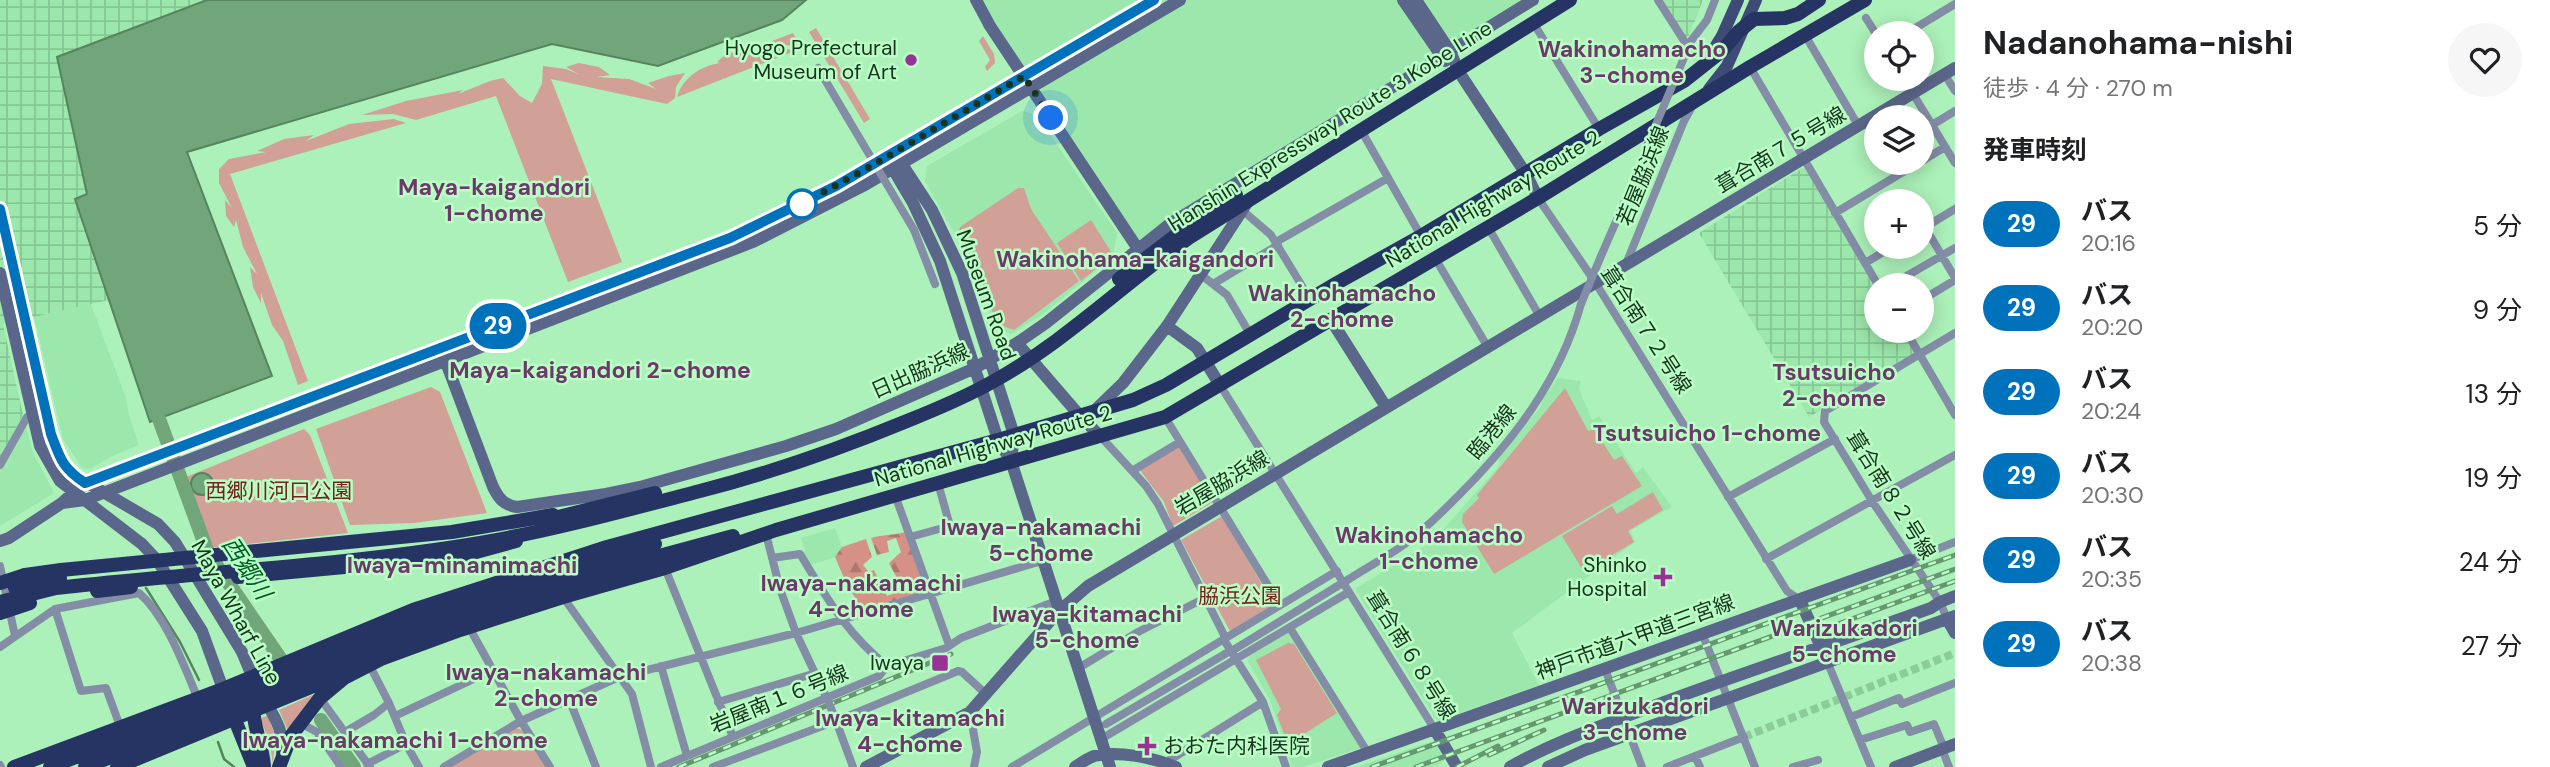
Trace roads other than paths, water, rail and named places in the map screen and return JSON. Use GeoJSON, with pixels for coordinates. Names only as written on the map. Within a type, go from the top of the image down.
{"type":"FeatureCollection","features":[{"type":"Feature","properties":{"kind":"highway","name":"Hanshin Expressway Route 3 Kobe Line"},"geometry":{"type":"LineString","coordinates":[[0,593],[62,578],[439,540],[575,518],[757,467],[878,423],[985,376],[1049,337],[1184,229],[1553,0]]}},
{"type":"Feature","properties":{"kind":"highway","name":"Hanshin Expressway Route 3 Kobe Line"},"geometry":{"type":"LineString","coordinates":[[0,603],[84,584],[449,548],[802,462],[924,414],[990,383],[1054,344],[1190,237],[1570,0]]}},
{"type":"Feature","properties":{"kind":"highway"},"geometry":{"type":"LineString","coordinates":[[1745,26],[1754,19],[1768,20],[1798,14],[1819,0]]}},
{"type":"Feature","properties":{"kind":"highway","name":"National Highway Route 2"},"geometry":{"type":"LineString","coordinates":[[117,767],[137,764],[234,718],[252,703],[420,621],[742,533],[771,532],[1165,417],[1538,198],[1750,67],[1865,0]]}},
{"type":"Feature","properties":{"kind":"highway","name":"National Highway Route 2"},"geometry":{"type":"LineString","coordinates":[[14,767],[223,689],[255,682],[268,670],[413,610],[607,547],[998,440],[1133,400],[1166,384],[1684,81],[1722,51],[1745,26]]}},
{"type":"Feature","properties":{"kind":"highway","name":"National Highway Route 2"},"geometry":{"type":"LineString","coordinates":[[252,703],[375,662],[464,628],[563,597],[660,556],[722,522],[767,503]]}},
{"type":"Feature","properties":{"kind":"highway"},"geometry":{"type":"LineString","coordinates":[[0,583],[25,575],[157,560],[575,518]]}},
{"type":"Feature","properties":{"kind":"highway"},"geometry":{"type":"LineString","coordinates":[[0,614],[29,604],[97,591],[452,556],[497,547],[575,518]]}},
{"type":"Feature","properties":{"kind":"highway"},"geometry":{"type":"LineString","coordinates":[[450,598],[464,628]]}},
{"type":"Feature","properties":{"kind":"highway","name":"National Highway Route 2"},"geometry":{"type":"LineString","coordinates":[[281,760],[300,723],[320,698],[344,678],[375,662]]}},
{"type":"Feature","properties":{"kind":"highway"},"geometry":{"type":"LineString","coordinates":[[255,682],[252,703],[254,723],[263,751],[264,767]]}},
{"type":"Feature","properties":{"kind":"highway"},"geometry":{"type":"LineString","coordinates":[[223,689],[254,767]]}},
{"type":"Feature","properties":{"kind":"highway"},"geometry":{"type":"LineString","coordinates":[[50,767],[252,703]]}},
{"type":"Feature","properties":{"kind":"highway"},"geometry":{"type":"LineString","coordinates":[[85,767],[252,703]]}},
{"type":"Feature","properties":{"kind":"main road"},"geometry":{"type":"LineString","coordinates":[[1684,81],[1708,60],[1738,0]]}},
{"type":"Feature","properties":{"kind":"main road"},"geometry":{"type":"LineString","coordinates":[[1694,102],[1723,72],[1756,2]]}},
{"type":"Feature","properties":{"kind":"street"},"geometry":{"type":"LineString","coordinates":[[976,0],[1138,249]]}},
{"type":"Feature","properties":{"kind":"street"},"geometry":{"type":"LineString","coordinates":[[1028,82],[1154,0]]}},
{"type":"Feature","properties":{"kind":"street"},"geometry":{"type":"LineString","coordinates":[[62,503],[85,500],[730,238],[894,161],[1028,82],[1180,0]]}},
{"type":"Feature","properties":{"kind":"street"},"geometry":{"type":"LineString","coordinates":[[1403,0],[1459,72],[1527,174],[1538,198]]}},
{"type":"Feature","properties":{"kind":"street"},"geometry":{"type":"LineString","coordinates":[[1416,0],[1445,55]]}},
{"type":"Feature","properties":{"kind":"street","name":"日出脇浜線"},"geometry":{"type":"LineString","coordinates":[[443,354],[493,487],[499,499],[517,508],[640,487],[786,446],[848,424],[990,360],[1017,343],[1171,223],[1533,0]]}},
{"type":"Feature","properties":{"kind":"street"},"geometry":{"type":"LineString","coordinates":[[1534,24],[1537,16],[1562,0]]}},
{"type":"Feature","properties":{"kind":"street"},"geometry":{"type":"LineString","coordinates":[[1086,415],[1124,383],[1167,326],[1249,200],[1459,72],[1570,0]]}},
{"type":"Feature","properties":{"kind":"street"},"geometry":{"type":"LineString","coordinates":[[1658,0],[1690,50],[1708,60]]}},
{"type":"Feature","properties":{"kind":"street","name":"臨港線"},"geometry":{"type":"LineString","coordinates":[[1100,721],[1235,649],[1400,548],[1433,521],[1495,459],[1519,430],[1566,346],[1691,41],[1707,20],[1715,0]]}},
{"type":"Feature","properties":{"kind":"street"},"geometry":{"type":"LineString","coordinates":[[1756,2],[1755,11],[1768,20]]}},
{"type":"Feature","properties":{"kind":"street"},"geometry":{"type":"LineString","coordinates":[[1927,21],[1955,4]]}},
{"type":"Feature","properties":{"kind":"street"},"geometry":{"type":"LineString","coordinates":[[1534,24],[1600,129]]}},
{"type":"Feature","properties":{"kind":"street"},"geometry":{"type":"LineString","coordinates":[[1805,36],[1859,127]]}},
{"type":"Feature","properties":{"kind":"street"},"geometry":{"type":"LineString","coordinates":[[1750,67],[1871,273]]}},
{"type":"Feature","properties":{"kind":"street"},"geometry":{"type":"LineString","coordinates":[[818,68],[914,230],[935,284]]}},
{"type":"Feature","properties":{"kind":"street"},"geometry":{"type":"LineString","coordinates":[[1950,71],[1955,92]]}},
{"type":"Feature","properties":{"kind":"street","name":"葺合南７５号線"},"geometry":{"type":"LineString","coordinates":[[1626,264],[1950,71]]}},
{"type":"Feature","properties":{"kind":"street"},"geometry":{"type":"LineString","coordinates":[[1911,91],[1920,105]]}},
{"type":"Feature","properties":{"kind":"street","name":"若屋脇浜線"},"geometry":{"type":"LineString","coordinates":[[1626,264],[1694,102]]}},
{"type":"Feature","properties":{"kind":"street"},"geometry":{"type":"LineString","coordinates":[[1934,124],[1955,111]]}},
{"type":"Feature","properties":{"kind":"street"},"geometry":{"type":"LineString","coordinates":[[1934,128],[1954,161]]}},
{"type":"Feature","properties":{"kind":"street"},"geometry":{"type":"LineString","coordinates":[[1361,130],[1421,236]]}},
{"type":"Feature","properties":{"kind":"street"},"geometry":{"type":"LineString","coordinates":[[1934,153],[1945,146]]}},
{"type":"Feature","properties":{"kind":"street","name":"Museum Road"},"geometry":{"type":"LineString","coordinates":[[894,161],[950,243],[962,273],[1014,435],[1011,461]]}},
{"type":"Feature","properties":{"kind":"street","name":"Museum Road"},"geometry":{"type":"LineString","coordinates":[[894,161],[933,244],[998,440],[1011,461],[1077,669],[1100,721],[1101,739],[1108,761]]}},
{"type":"Feature","properties":{"kind":"street"},"geometry":{"type":"LineString","coordinates":[[1835,213],[1898,175]]}},
{"type":"Feature","properties":{"kind":"street"},"geometry":{"type":"LineString","coordinates":[[1213,284],[1388,178]]}},
{"type":"Feature","properties":{"kind":"street","name":"葺合南７２号線"},"geometry":{"type":"LineString","coordinates":[[1538,198],[1595,282],[1766,559],[1787,591],[1800,600],[1827,661]]}},
{"type":"Feature","properties":{"kind":"street"},"geometry":{"type":"LineString","coordinates":[[1934,221],[1955,209]]}},
{"type":"Feature","properties":{"kind":"street","name":"Maya Wharf Line"},"geometry":{"type":"LineString","coordinates":[[0,210],[51,434],[59,456],[69,472],[158,524],[192,557],[197,580],[242,652],[255,682]]}},
{"type":"Feature","properties":{"kind":"street"},"geometry":{"type":"LineString","coordinates":[[1242,210],[1271,235],[1310,299]]}},
{"type":"Feature","properties":{"kind":"street"},"geometry":{"type":"LineString","coordinates":[[1488,227],[1539,315]]}},
{"type":"Feature","properties":{"kind":"street"},"geometry":{"type":"LineString","coordinates":[[1934,244],[1955,279],[1934,292]]}},
{"type":"Feature","properties":{"kind":"street"},"geometry":{"type":"LineString","coordinates":[[1912,273],[1955,248]]}},
{"type":"Feature","properties":{"kind":"street"},"geometry":{"type":"LineString","coordinates":[[1434,258],[1487,346]]}},
{"type":"Feature","properties":{"kind":"street"},"geometry":{"type":"LineString","coordinates":[[1865,263],[1872,259]]}},
{"type":"Feature","properties":{"kind":"street","name":"岩屋脇浜線"},"geometry":{"type":"LineString","coordinates":[[866,767],[970,712],[1058,612],[1087,586],[1626,264]]}},
{"type":"Feature","properties":{"kind":"street","name":"Maya Wharf Line"},"geometry":{"type":"LineString","coordinates":[[0,273],[40,446],[48,461],[60,481],[142,544],[157,560],[202,631],[223,689]]}},
{"type":"Feature","properties":{"kind":"street"},"geometry":{"type":"LineString","coordinates":[[1200,274],[1227,295],[1250,334]]}},
{"type":"Feature","properties":{"kind":"street"},"geometry":{"type":"LineString","coordinates":[[1331,320],[1386,407]]}},
{"type":"Feature","properties":{"kind":"street"},"geometry":{"type":"LineString","coordinates":[[1167,326],[1197,348],[1220,385]]}},
{"type":"Feature","properties":{"kind":"street","name":"葺合南８２号線"},"geometry":{"type":"LineString","coordinates":[[1951,617],[1910,560],[1824,422],[1825,411],[1955,333]]}},
{"type":"Feature","properties":{"kind":"street"},"geometry":{"type":"LineString","coordinates":[[1017,343],[1086,415],[1101,437],[1158,504],[1224,635],[1224,640],[1264,702],[1286,767]]}},
{"type":"Feature","properties":{"kind":"street"},"geometry":{"type":"LineString","coordinates":[[1913,343],[1955,415]]}},
{"type":"Feature","properties":{"kind":"street"},"geometry":{"type":"LineString","coordinates":[[0,541],[9,538],[62,503],[85,483],[178,446],[443,354]]}},
{"type":"Feature","properties":{"kind":"street","name":"葺合南６８号線"},"geometry":{"type":"LineString","coordinates":[[1220,385],[1435,730],[1450,765]]}},
{"type":"Feature","properties":{"kind":"street"},"geometry":{"type":"LineString","coordinates":[[0,465],[27,416],[32,413]]}},
{"type":"Feature","properties":{"kind":"street"},"geometry":{"type":"LineString","coordinates":[[1165,417],[1280,606]]}},
{"type":"Feature","properties":{"kind":"street"},"geometry":{"type":"LineString","coordinates":[[1728,497],[1835,439]]}},
{"type":"Feature","properties":{"kind":"street"},"geometry":{"type":"LineString","coordinates":[[1132,471],[1180,442]]}},
{"type":"Feature","properties":{"kind":"street"},"geometry":{"type":"LineString","coordinates":[[1766,559],[1955,455]]}},
{"type":"Feature","properties":{"kind":"street"},"geometry":{"type":"LineString","coordinates":[[911,537],[950,526],[938,483]]}},
{"type":"Feature","properties":{"kind":"street"},"geometry":{"type":"LineString","coordinates":[[895,495],[949,645]]}},
{"type":"Feature","properties":{"kind":"street"},"geometry":{"type":"LineString","coordinates":[[771,532],[772,558],[796,633],[816,673],[853,767]]}},
{"type":"Feature","properties":{"kind":"street","name":"神戸市道六甲道三宮線"},"geometry":{"type":"LineString","coordinates":[[1328,767],[1800,600],[1955,542]]}},
{"type":"Feature","properties":{"kind":"street"},"geometry":{"type":"LineString","coordinates":[[772,558],[800,554],[841,620],[858,640],[887,666]]}},
{"type":"Feature","properties":{"kind":"street"},"geometry":{"type":"LineString","coordinates":[[660,556],[733,737]]}},
{"type":"Feature","properties":{"kind":"street"},"geometry":{"type":"LineString","coordinates":[[444,767],[521,721],[619,677],[796,633],[1042,561]]}},
{"type":"Feature","properties":{"kind":"street"},"geometry":{"type":"LineString","coordinates":[[0,566],[15,636]]}},
{"type":"Feature","properties":{"kind":"street"},"geometry":{"type":"LineString","coordinates":[[1012,767],[1100,721],[1336,571]]}},
{"type":"Feature","properties":{"kind":"street"},"geometry":{"type":"LineString","coordinates":[[1101,739],[1349,592]]}},
{"type":"Feature","properties":{"kind":"street"},"geometry":{"type":"LineString","coordinates":[[0,647],[55,610],[139,593],[146,599],[177,648],[198,698]]}},
{"type":"Feature","properties":{"kind":"street"},"geometry":{"type":"LineString","coordinates":[[1510,767],[1563,741],[1623,717],[1720,680],[1821,648],[1931,608],[1955,596]]}},
{"type":"Feature","properties":{"kind":"street"},"geometry":{"type":"LineString","coordinates":[[563,597],[632,694],[651,767]]}},
{"type":"Feature","properties":{"kind":"street"},"geometry":{"type":"LineString","coordinates":[[1077,669],[1138,632],[1206,598]]}},
{"type":"Feature","properties":{"kind":"street","name":"岩屋南１６号線"},"geometry":{"type":"LineString","coordinates":[[661,767],[827,700],[879,676],[887,666],[946,648],[961,638],[1051,603],[1058,612]]}},
{"type":"Feature","properties":{"kind":"street"},"geometry":{"type":"LineString","coordinates":[[55,610],[81,691],[106,688],[121,729]]}},
{"type":"Feature","properties":{"kind":"street"},"geometry":{"type":"LineString","coordinates":[[1555,765],[1728,697],[1951,617],[1955,634]]}},
{"type":"Feature","properties":{"kind":"street"},"geometry":{"type":"LineString","coordinates":[[464,628],[493,670],[550,767]]}},
{"type":"Feature","properties":{"kind":"street"},"geometry":{"type":"LineString","coordinates":[[1290,628],[1368,753]]}},
{"type":"Feature","properties":{"kind":"street"},"geometry":{"type":"LineString","coordinates":[[1702,633],[1744,737],[1752,766]]}},
{"type":"Feature","properties":{"kind":"street"},"geometry":{"type":"LineString","coordinates":[[1827,661],[1871,767]]}},
{"type":"Feature","properties":{"kind":"street"},"geometry":{"type":"LineString","coordinates":[[375,662],[405,744],[419,767]]}},
{"type":"Feature","properties":{"kind":"street"},"geometry":{"type":"LineString","coordinates":[[661,666],[687,756]]}},
{"type":"Feature","properties":{"kind":"street"},"geometry":{"type":"LineString","coordinates":[[1605,669],[1642,767]]}},
{"type":"Feature","properties":{"kind":"street"},"geometry":{"type":"LineString","coordinates":[[395,716],[493,670]]}},
{"type":"Feature","properties":{"kind":"street"},"geometry":{"type":"LineString","coordinates":[[713,767],[958,671],[962,671],[987,695]]}},
{"type":"Feature","properties":{"kind":"street"},"geometry":{"type":"LineString","coordinates":[[718,702],[816,673]]}},
{"type":"Feature","properties":{"kind":"street"},"geometry":{"type":"LineString","coordinates":[[1851,718],[1899,698],[1902,704],[1955,683]]}},
{"type":"Feature","properties":{"kind":"street"},"geometry":{"type":"LineString","coordinates":[[320,698],[369,766],[405,744]]}},
{"type":"Feature","properties":{"kind":"street"},"geometry":{"type":"LineString","coordinates":[[569,699],[596,767]]}},
{"type":"Feature","properties":{"kind":"street"},"geometry":{"type":"LineString","coordinates":[[345,732],[374,715],[389,702]]}},
{"type":"Feature","properties":{"kind":"street"},"geometry":{"type":"LineString","coordinates":[[1075,767],[1091,757],[1108,761],[1117,754],[1170,765],[1264,702]]}},
{"type":"Feature","properties":{"kind":"street"},"geometry":{"type":"LineString","coordinates":[[252,703],[275,715],[282,734],[281,760]]}},
{"type":"Feature","properties":{"kind":"street"},"geometry":{"type":"LineString","coordinates":[[970,712],[977,752],[974,767]]}},
{"type":"Feature","properties":{"kind":"street"},"geometry":{"type":"LineString","coordinates":[[300,723],[317,732],[341,767]]}},
{"type":"Feature","properties":{"kind":"street"},"geometry":{"type":"LineString","coordinates":[[1860,740],[1907,725],[1910,732],[1934,724],[1947,747],[1949,767]]}},
{"type":"Feature","properties":{"kind":"street"},"geometry":{"type":"LineString","coordinates":[[1667,767],[1744,737]]}},
{"type":"Feature","properties":{"kind":"street"},"geometry":{"type":"LineString","coordinates":[[1895,767],[1947,747]]}},
{"type":"Feature","properties":{"kind":"street"},"geometry":{"type":"LineString","coordinates":[[1695,756],[1700,767]]}},
{"type":"Feature","properties":{"kind":"street"},"geometry":{"type":"LineString","coordinates":[[738,757],[741,767]]}},
{"type":"Feature","properties":{"kind":"street"},"geometry":{"type":"LineString","coordinates":[[1793,767],[1818,760]]}},
{"type":"Feature","properties":{"kind":"waterway","name":"西郷川"},"geometry":{"type":"LineString","coordinates":[[159,419],[208,553],[280,658]]}},
{"type":"Feature","properties":{"kind":"waterway"},"geometry":{"type":"LineString","coordinates":[[146,588],[180,642],[199,680]]}},
{"type":"Feature","properties":{"kind":"waterway"},"geometry":{"type":"LineString","coordinates":[[321,720],[354,767]]}},
{"type":"Feature","properties":{"kind":"waterway"},"geometry":{"type":"LineString","coordinates":[[218,742],[224,759],[234,767]]}},
{"type":"Feature","properties":{"kind":"tunnel"},"geometry":{"type":"LineString","coordinates":[[1744,737],[1955,653]]}},
{"type":"Feature","properties":{"kind":"railway"},"geometry":{"type":"LineString","coordinates":[[1372,767],[1955,555]]}},
{"type":"Feature","properties":{"kind":"railway"},"geometry":{"type":"LineString","coordinates":[[1416,767],[1955,569]]}},
{"type":"Feature","properties":{"kind":"railway"},"geometry":{"type":"LineString","coordinates":[[1827,628],[1955,581]]}},
{"type":"Feature","properties":{"kind":"railway"},"geometry":{"type":"LineString","coordinates":[[679,767],[951,654]]}},
{"type":"Feature","properties":{"kind":"railway"},"geometry":{"type":"LineString","coordinates":[[1489,755],[1544,730]]}},
{"type":"Feature","properties":{"kind":"railway"},"geometry":{"type":"LineString","coordinates":[[1457,767],[1498,746]]}},
{"type":"Feature","properties":{"kind":"place","name":"Hyogo Prefectural Museum of Art"},"geometry":{"type":"Point","coordinates":[911,60]}},
{"type":"Feature","properties":{"kind":"place","name":"Shinko Hospital"},"geometry":{"type":"Point","coordinates":[1663,577]}},
{"type":"Feature","properties":{"kind":"place","name":"Iwaya"},"geometry":{"type":"Point","coordinates":[940,663]}},
{"type":"Feature","properties":{"kind":"place","name":"おおた内科医院"},"geometry":{"type":"Point","coordinates":[1147,746]}},
{"type":"Feature","properties":{"kind":"district","name":"Wakinohamacho 3-chome"},"geometry":{"type":"Point","coordinates":[1632,62]}},
{"type":"Feature","properties":{"kind":"district","name":"Maya-kaigandori 1-chome"},"geometry":{"type":"Point","coordinates":[494,200]}},
{"type":"Feature","properties":{"kind":"district","name":"Wakinohama-kaigandori"},"geometry":{"type":"Point","coordinates":[1135,259]}},
{"type":"Feature","properties":{"kind":"district","name":"Wakinohamacho 2-chome"},"geometry":{"type":"Point","coordinates":[1342,306]}},
{"type":"Feature","properties":{"kind":"district","name":"Maya-kaigandori 2-chome"},"geometry":{"type":"Point","coordinates":[600,370]}},
{"type":"Feature","properties":{"kind":"district","name":"Tsutsuicho 2-chome"},"geometry":{"type":"Point","coordinates":[1834,385]}},
{"type":"Feature","properties":{"kind":"district","name":"Tsutsuicho 1-chome"},"geometry":{"type":"Point","coordinates":[1707,433]}},
{"type":"Feature","properties":{"kind":"district","name":"Iwaya-nakamachi 5-chome"},"geometry":{"type":"Point","coordinates":[1041,540]}},
{"type":"Feature","properties":{"kind":"district","name":"Wakinohamacho 1-chome"},"geometry":{"type":"Point","coordinates":[1429,548]}},
{"type":"Feature","properties":{"kind":"district","name":"Iwaya-minamimachi"},"geometry":{"type":"Point","coordinates":[462,565]}},
{"type":"Feature","properties":{"kind":"district","name":"Iwaya-nakamachi 4-chome"},"geometry":{"type":"Point","coordinates":[861,596]}},
{"type":"Feature","properties":{"kind":"district","name":"Iwaya-kitamachi 5-chome"},"geometry":{"type":"Point","coordinates":[1087,627]}},
{"type":"Feature","properties":{"kind":"district","name":"Warizukadori 5-chome"},"geometry":{"type":"Point","coordinates":[1844,641]}},
{"type":"Feature","properties":{"kind":"district","name":"Iwaya-nakamachi 2-chome"},"geometry":{"type":"Point","coordinates":[546,685]}},
{"type":"Feature","properties":{"kind":"district","name":"Warizukadori 3-chome"},"geometry":{"type":"Point","coordinates":[1635,719]}},
{"type":"Feature","properties":{"kind":"district","name":"Iwaya-kitamachi 4-chome"},"geometry":{"type":"Point","coordinates":[910,731]}},
{"type":"Feature","properties":{"kind":"district","name":"Iwaya-nakamachi 1-chome"},"geometry":{"type":"Point","coordinates":[395,740]}},
{"type":"Feature","properties":{"kind":"park label","name":"西郷川河口公園"},"geometry":{"type":"Point","coordinates":[279,491]}},
{"type":"Feature","properties":{"kind":"park label","name":"脇浜公園"},"geometry":{"type":"Point","coordinates":[1240,596]}}]}
